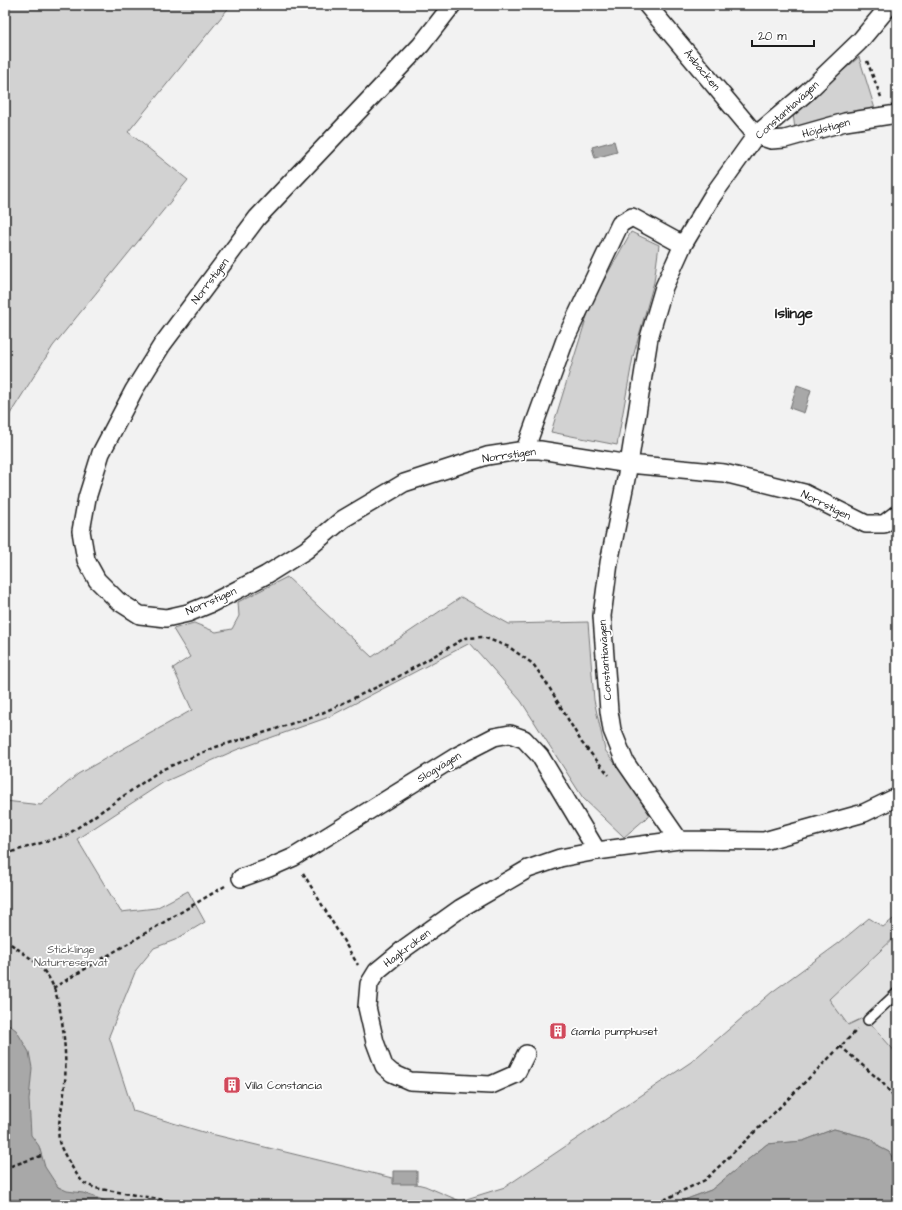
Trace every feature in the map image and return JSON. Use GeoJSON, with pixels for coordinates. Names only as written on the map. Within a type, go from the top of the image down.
{"type":"FeatureCollection","features":[{"type":"Feature","properties":{"kind":"street","name":"Norrstigen"},"geometry":{"type":"LineString","coordinates":[[452,5],[421,45],[257,218],[162,346],[134,390],[101,453],[87,498],[81,532],[86,560],[97,580],[118,601],[140,615],[166,618],[188,613],[210,604],[266,575],[306,550],[343,519],[404,483],[487,456],[525,450],[540,450],[629,464],[724,474],[804,492],[866,524],[884,524],[897,514]]}},
{"type":"Feature","properties":{"kind":"street","name":"Åsbacken"},"geometry":{"type":"LineString","coordinates":[[647,5],[756,135]]}},
{"type":"Feature","properties":{"kind":"street","name":"Constantiavägen"},"geometry":{"type":"LineString","coordinates":[[678,840],[625,762],[612,730],[609,711],[602,616],[609,563],[629,464],[649,338],[664,287],[683,245],[713,195],[756,135],[807,92],[859,42],[890,5]]}},
{"type":"Feature","properties":{"kind":"street","name":"Höjdstigen"},"geometry":{"type":"LineString","coordinates":[[756,135],[771,140],[785,140],[845,122],[893,114]]}},
{"type":"Feature","properties":{"kind":"street"},"geometry":{"type":"LineString","coordinates":[[525,450],[565,340],[620,224],[632,218],[683,245]]}},
{"type":"Feature","properties":{"kind":"street","name":"Slogvägen"},"geometry":{"type":"LineString","coordinates":[[241,878],[269,868],[294,856],[457,756],[494,737],[510,734],[524,739],[540,756],[597,851]]}},
{"type":"Feature","properties":{"kind":"street"},"geometry":{"type":"LineString","coordinates":[[678,840],[764,840],[864,813],[897,797]]}},
{"type":"Feature","properties":{"kind":"street","name":"Hagkroken"},"geometry":{"type":"LineString","coordinates":[[526,1054],[516,1074],[491,1085],[410,1081],[392,1073],[384,1066],[367,1007],[370,984],[377,971],[405,948],[461,908],[528,869],[560,858],[597,851],[678,840]]}},
{"type":"Feature","properties":{"kind":"lane"},"geometry":{"type":"LineString","coordinates":[[868,1020],[897,993]]}},
{"type":"Feature","properties":{"kind":"path"},"geometry":{"type":"LineString","coordinates":[[859,42],[893,114]]}},
{"type":"Feature","properties":{"kind":"path"},"geometry":{"type":"LineString","coordinates":[[5,854],[68,835],[161,770],[216,747],[273,730],[322,713],[396,678],[465,638],[483,637],[509,647],[533,664],[546,682],[582,743],[612,779]]}},
{"type":"Feature","properties":{"kind":"path"},"geometry":{"type":"LineString","coordinates":[[294,856],[370,984]]}},
{"type":"Feature","properties":{"kind":"path"},"geometry":{"type":"LineString","coordinates":[[53,988],[176,914],[241,878]]}},
{"type":"Feature","properties":{"kind":"path"},"geometry":{"type":"LineString","coordinates":[[5,940],[31,959],[47,976],[57,996],[65,1046],[64,1092],[59,1122],[59,1143],[67,1159],[83,1182],[95,1188],[193,1205]]}},
{"type":"Feature","properties":{"kind":"path"},"geometry":{"type":"LineString","coordinates":[[651,1205],[705,1180],[868,1020]]}},
{"type":"Feature","properties":{"kind":"path"},"geometry":{"type":"LineString","coordinates":[[840,1046],[882,1082],[897,1101]]}},
{"type":"Feature","properties":{"kind":"path"},"geometry":{"type":"LineString","coordinates":[[11,1166],[42,1156]]}},
{"type":"Feature","properties":{"kind":"shaded area"},"geometry":{"type":"Polygon","coordinates":[[[614,141],[617,152],[595,158],[592,147],[614,141]]]}},
{"type":"Feature","properties":{"kind":"shaded area"},"geometry":{"type":"Polygon","coordinates":[[[797,385],[811,390],[804,413],[790,408],[797,385]]]}},
{"type":"Feature","properties":{"kind":"shaded area"},"geometry":{"type":"Polygon","coordinates":[[[897,935],[897,1054],[866,1017],[848,1025],[829,999],[897,935]]]}},
{"type":"Feature","properties":{"kind":"shaded area"},"geometry":{"type":"Polygon","coordinates":[[[5,1022],[16,1030],[29,1052],[32,1068],[29,1100],[31,1135],[39,1146],[45,1167],[58,1187],[67,1191],[83,1193],[117,1205],[5,1205],[5,1022]]]}},
{"type":"Feature","properties":{"kind":"shaded area"},"geometry":{"type":"Polygon","coordinates":[[[834,1129],[872,1139],[879,1147],[889,1152],[897,1162],[897,1205],[671,1205],[711,1190],[767,1144],[803,1141],[834,1129]]]}},
{"type":"Feature","properties":{"kind":"shaded area"},"geometry":{"type":"Polygon","coordinates":[[[393,1171],[417,1171],[417,1184],[393,1184],[393,1171]]]}},
{"type":"Feature","properties":{"kind":"green space"},"geometry":{"type":"Polygon","coordinates":[[[5,5],[231,5],[128,132],[188,180],[53,346],[5,422],[5,5]]]}},
{"type":"Feature","properties":{"kind":"green space"},"geometry":{"type":"Polygon","coordinates":[[[859,57],[875,109],[795,129],[793,114],[859,57]]]}},
{"type":"Feature","properties":{"kind":"green space"},"geometry":{"type":"Polygon","coordinates":[[[631,232],[659,245],[654,282],[633,357],[617,445],[551,432],[591,303],[631,232]]]}},
{"type":"Feature","properties":{"kind":"green space","name":"Sticklinge Naturreservat"},"geometry":{"type":"Polygon","coordinates":[[[287,577],[372,657],[461,597],[509,624],[588,622],[594,700],[605,750],[652,813],[624,837],[583,798],[521,701],[470,643],[329,717],[236,750],[164,782],[77,839],[121,912],[156,908],[188,891],[205,922],[175,940],[154,948],[136,970],[109,1036],[133,1111],[203,1132],[425,1186],[460,1201],[505,1187],[691,1062],[772,992],[839,943],[869,918],[883,927],[897,916],[897,935],[829,999],[848,1025],[865,1017],[897,1054],[897,1162],[889,1152],[879,1147],[872,1139],[834,1129],[803,1141],[767,1144],[711,1190],[671,1205],[117,1205],[70,1194],[55,1185],[5,1105],[5,801],[41,805],[78,774],[192,710],[173,668],[190,657],[173,629],[194,623],[216,632],[232,629],[239,616],[238,602],[287,577]]]}},
{"type":"Feature","properties":{"kind":"place","name":"Gamla pumphuset"},"geometry":{"type":"Point","coordinates":[558,1031]}},
{"type":"Feature","properties":{"kind":"place","name":"Villa Constancia"},"geometry":{"type":"Point","coordinates":[232,1085]}},
{"type":"Feature","properties":{"kind":"district","name":"Islinge"},"geometry":{"type":"Point","coordinates":[794,313]}}]}
